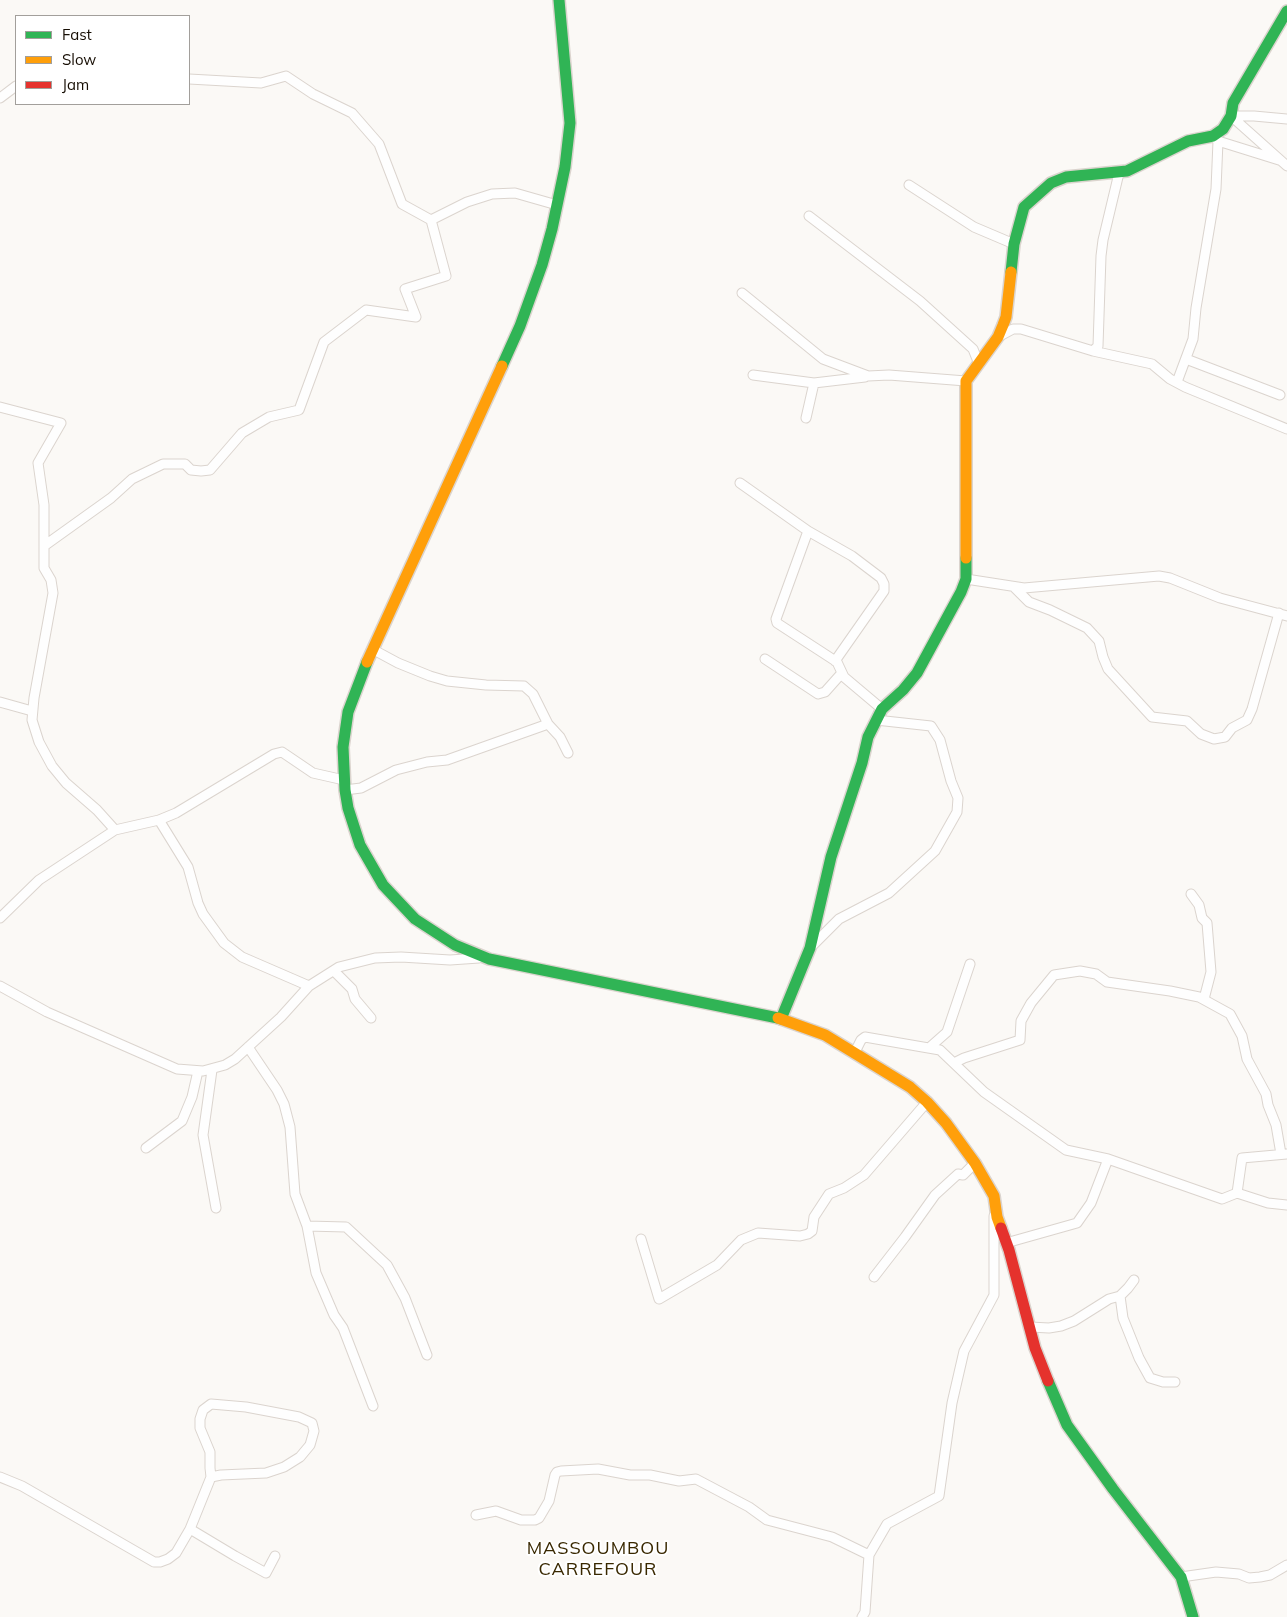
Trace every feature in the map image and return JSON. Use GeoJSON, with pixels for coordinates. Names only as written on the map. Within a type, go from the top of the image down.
{"type":"FeatureCollection","features":[{"type":"Feature","properties":{"kind":"main road"},"geometry":{"type":"LineString","coordinates":[[559,0],[570,123],[565,167],[547,249],[529,306],[372,649],[348,712],[343,747],[344,785],[348,808],[360,845],[383,885],[398,902],[415,919],[455,945],[489,959],[781,1019],[825,1036],[855,1052],[910,1087],[946,1122],[994,1196],[997,1217],[1035,1348],[1056,1402],[1067,1424],[1113,1489],[1146,1529],[1181,1577],[1193,1617]]}},
{"type":"Feature","properties":{"kind":"main road"},"geometry":{"type":"LineString","coordinates":[[781,1019],[810,948],[831,857],[862,763],[868,737],[882,710],[903,690],[916,673],[961,592],[966,579],[966,382],[998,336],[1006,316],[1014,244],[1024,207],[1051,183],[1066,177],[1119,173],[1135,168],[1188,141],[1215,138],[1223,130],[1231,116],[1233,103],[1287,10]]}},
{"type":"Feature","properties":{"kind":"street"},"geometry":{"type":"LineString","coordinates":[[44,546],[111,498],[132,479],[163,464],[185,464],[191,470],[210,470],[242,433],[269,417],[299,410],[324,342],[366,310],[416,317],[405,289],[446,276],[432,220],[402,204],[379,144],[352,113],[313,94],[286,76],[261,83],[190,79]]}},
{"type":"Feature","properties":{"kind":"street"},"geometry":{"type":"LineString","coordinates":[[0,93],[15,86]]}},
{"type":"Feature","properties":{"kind":"street"},"geometry":{"type":"LineString","coordinates":[[0,98],[15,86]]}},
{"type":"Feature","properties":{"kind":"street"},"geometry":{"type":"LineString","coordinates":[[1231,116],[1287,119]]}},
{"type":"Feature","properties":{"kind":"street"},"geometry":{"type":"LineString","coordinates":[[1231,116],[1284,163]]}},
{"type":"Feature","properties":{"kind":"street"},"geometry":{"type":"LineString","coordinates":[[1177,382],[1193,339],[1196,308],[1216,189],[1215,138],[1284,163]]}},
{"type":"Feature","properties":{"kind":"street"},"geometry":{"type":"LineString","coordinates":[[1093,351],[1098,346],[1103,240],[1119,173]]}},
{"type":"Feature","properties":{"kind":"street"},"geometry":{"type":"LineString","coordinates":[[909,185],[974,227],[1014,244]]}},
{"type":"Feature","properties":{"kind":"street"},"geometry":{"type":"LineString","coordinates":[[432,220],[467,202],[492,194],[515,194],[557,205]]}},
{"type":"Feature","properties":{"kind":"street"},"geometry":{"type":"LineString","coordinates":[[809,216],[920,301],[973,350],[979,364]]}},
{"type":"Feature","properties":{"kind":"street"},"geometry":{"type":"LineString","coordinates":[[742,293],[823,360],[868,376]]}},
{"type":"Feature","properties":{"kind":"street"},"geometry":{"type":"LineString","coordinates":[[998,336],[1013,329],[1021,329],[1093,351],[1152,364],[1170,379],[1185,387],[1287,429]]}},
{"type":"Feature","properties":{"kind":"street"},"geometry":{"type":"LineString","coordinates":[[1186,359],[1280,395]]}},
{"type":"Feature","properties":{"kind":"street"},"geometry":{"type":"LineString","coordinates":[[753,375],[814,383],[889,375],[966,382]]}},
{"type":"Feature","properties":{"kind":"street"},"geometry":{"type":"LineString","coordinates":[[806,418],[814,383]]}},
{"type":"Feature","properties":{"kind":"street"},"geometry":{"type":"LineString","coordinates":[[0,407],[61,423],[38,463],[44,505],[44,568],[51,580],[53,593],[32,710],[33,729],[52,766],[66,783],[98,810],[115,830]]}},
{"type":"Feature","properties":{"kind":"street"},"geometry":{"type":"LineString","coordinates":[[740,483],[808,531],[852,556],[881,578],[884,584],[884,591],[835,661]]}},
{"type":"Feature","properties":{"kind":"street"},"geometry":{"type":"LineString","coordinates":[[808,531],[776,619],[779,625],[835,661],[841,674],[882,710]]}},
{"type":"Feature","properties":{"kind":"street"},"geometry":{"type":"LineString","coordinates":[[966,579],[1014,587],[1034,587],[1159,576],[1170,578],[1220,598],[1283,615],[1247,720],[1232,728],[1225,737],[1214,739],[1201,734],[1187,720],[1152,717],[1108,669],[1099,641],[1087,628],[1029,602],[1014,587]]}},
{"type":"Feature","properties":{"kind":"street"},"geometry":{"type":"LineString","coordinates":[[372,649],[398,663],[447,681],[524,686],[533,694],[548,724],[560,737],[568,753]]}},
{"type":"Feature","properties":{"kind":"street"},"geometry":{"type":"LineString","coordinates":[[765,660],[818,694],[826,692],[841,674]]}},
{"type":"Feature","properties":{"kind":"street"},"geometry":{"type":"LineString","coordinates":[[0,702],[32,710]]}},
{"type":"Feature","properties":{"kind":"street"},"geometry":{"type":"LineString","coordinates":[[810,948],[839,919],[889,893],[936,851],[957,812],[958,798],[951,781],[940,740],[931,726],[876,720]]}},
{"type":"Feature","properties":{"kind":"street"},"geometry":{"type":"LineString","coordinates":[[0,918],[39,880],[115,830],[159,820],[186,808],[279,752],[286,753],[313,773],[344,785],[362,788],[396,770],[427,762],[447,760],[548,724]]}},
{"type":"Feature","properties":{"kind":"street"},"geometry":{"type":"LineString","coordinates":[[159,820],[188,867],[203,914],[224,943],[242,957],[309,986]]}},
{"type":"Feature","properties":{"kind":"street"},"geometry":{"type":"LineString","coordinates":[[1191,894],[1200,905],[1202,918],[1207,923],[1211,972],[1204,999]]}},
{"type":"Feature","properties":{"kind":"street"},"geometry":{"type":"LineString","coordinates":[[0,986],[47,1012],[177,1069],[198,1071],[212,1070],[225,1066],[282,1017],[309,986],[339,967],[375,958],[489,959]]}},
{"type":"Feature","properties":{"kind":"street"},"geometry":{"type":"LineString","coordinates":[[930,1047],[947,1032],[970,964]]}},
{"type":"Feature","properties":{"kind":"street"},"geometry":{"type":"LineString","coordinates":[[334,971],[352,989],[355,999],[371,1018]]}},
{"type":"Feature","properties":{"kind":"street"},"geometry":{"type":"LineString","coordinates":[[954,1063],[1020,1040],[1021,1021],[1031,1003],[1054,975],[1080,971],[1096,974],[1107,982],[1170,991],[1204,999],[1230,1014],[1242,1036],[1247,1059],[1266,1094],[1284,1154],[1242,1158],[1237,1193]]}},
{"type":"Feature","properties":{"kind":"street"},"geometry":{"type":"LineString","coordinates":[[855,1052],[861,1040],[865,1037],[940,1050],[984,1092],[1052,1142],[1066,1150],[1108,1159],[1222,1199],[1237,1193],[1268,1203],[1287,1205]]}},
{"type":"Feature","properties":{"kind":"street"},"geometry":{"type":"LineString","coordinates":[[248,1047],[278,1090],[284,1104],[290,1126],[295,1194],[307,1226],[316,1273],[334,1315],[343,1328],[373,1406]]}},
{"type":"Feature","properties":{"kind":"street"},"geometry":{"type":"LineString","coordinates":[[212,1070],[203,1135],[216,1208]]}},
{"type":"Feature","properties":{"kind":"street"},"geometry":{"type":"LineString","coordinates":[[146,1148],[182,1121],[192,1097],[198,1071]]}},
{"type":"Feature","properties":{"kind":"street"},"geometry":{"type":"LineString","coordinates":[[641,1239],[659,1299],[717,1265],[741,1240],[758,1233],[800,1236],[808,1234],[812,1231],[814,1217],[829,1194],[844,1188],[864,1175],[926,1102]]}},
{"type":"Feature","properties":{"kind":"street"},"geometry":{"type":"LineString","coordinates":[[1006,1243],[1078,1223],[1091,1203],[1108,1159]]}},
{"type":"Feature","properties":{"kind":"street"},"geometry":{"type":"LineString","coordinates":[[874,1277],[905,1238],[935,1195],[958,1174],[963,1175],[975,1164]]}},
{"type":"Feature","properties":{"kind":"street"},"geometry":{"type":"LineString","coordinates":[[862,1617],[865,1612],[869,1556],[887,1524],[939,1496],[952,1403],[964,1351],[994,1295],[994,1196]]}},
{"type":"Feature","properties":{"kind":"street"},"geometry":{"type":"LineString","coordinates":[[307,1226],[346,1227],[387,1265],[405,1298],[427,1355]]}},
{"type":"Feature","properties":{"kind":"street"},"geometry":{"type":"LineString","coordinates":[[1030,1327],[1049,1328],[1060,1326],[1086,1315],[1109,1299],[1120,1296],[1134,1280]]}},
{"type":"Feature","properties":{"kind":"street"},"geometry":{"type":"LineString","coordinates":[[1120,1296],[1123,1318],[1139,1358],[1150,1378],[1162,1382],[1175,1382]]}},
{"type":"Feature","properties":{"kind":"street"},"geometry":{"type":"LineString","coordinates":[[0,1477],[22,1486],[154,1562],[168,1559],[176,1553],[190,1529],[211,1477],[210,1452],[202,1436],[200,1419],[203,1410],[211,1404],[246,1407],[299,1417],[312,1423],[314,1431],[310,1445],[300,1457],[284,1467],[266,1473],[211,1477]]}},
{"type":"Feature","properties":{"kind":"street"},"geometry":{"type":"LineString","coordinates":[[476,1515],[496,1511],[521,1520],[535,1520],[539,1518],[548,1501],[555,1475],[561,1471],[598,1469],[630,1475],[650,1475],[679,1481],[696,1479],[749,1507],[767,1520],[832,1537],[869,1556]]}},
{"type":"Feature","properties":{"kind":"street"},"geometry":{"type":"LineString","coordinates":[[190,1529],[266,1573],[275,1556]]}},
{"type":"Feature","properties":{"kind":"street"},"geometry":{"type":"LineString","coordinates":[[1181,1577],[1216,1572],[1239,1574],[1250,1578],[1260,1577],[1270,1575],[1287,1565]]}},
{"type":"Feature","properties":{"kind":"traffic: fast"},"geometry":{"type":"LineString","coordinates":[[502,366],[520,326],[542,265],[552,229],[565,167],[570,123],[559,0]]}},
{"type":"Feature","properties":{"kind":"traffic: fast"},"geometry":{"type":"LineString","coordinates":[[1011,272],[1014,244],[1024,207],[1051,183],[1066,177],[1127,171],[1188,141],[1213,136],[1223,129],[1231,116],[1233,103],[1287,11]]}},
{"type":"Feature","properties":{"kind":"traffic: fast"},"geometry":{"type":"LineString","coordinates":[[781,1019],[810,948],[831,857],[862,763],[868,737],[882,709],[903,690],[917,673],[961,592],[966,579],[966,558]]}},
{"type":"Feature","properties":{"kind":"traffic: fast"},"geometry":{"type":"LineString","coordinates":[[367,662],[348,712],[343,747],[345,790],[348,808],[360,845],[383,885],[415,919],[455,945],[489,959],[778,1018]]}},
{"type":"Feature","properties":{"kind":"traffic: fast"},"geometry":{"type":"LineString","coordinates":[[1048,1381],[1067,1425],[1113,1489],[1181,1577],[1193,1617]]}},
{"type":"Feature","properties":{"kind":"traffic: slow"},"geometry":{"type":"LineString","coordinates":[[966,558],[966,381],[998,337],[1003,325],[1006,317],[1011,272]]}},
{"type":"Feature","properties":{"kind":"traffic: slow"},"geometry":{"type":"LineString","coordinates":[[367,662],[502,366]]}},
{"type":"Feature","properties":{"kind":"traffic: slow"},"geometry":{"type":"LineString","coordinates":[[778,1018],[825,1035],[910,1087],[927,1102],[946,1123],[975,1163],[994,1196],[997,1217],[1001,1228]]}},
{"type":"Feature","properties":{"kind":"traffic: jam"},"geometry":{"type":"LineString","coordinates":[[1001,1228],[1009,1250],[1035,1348],[1048,1381]]}},
{"type":"Feature","properties":{"kind":"district","name":"MASSOUMBOU CARREFOUR"},"geometry":{"type":"Point","coordinates":[598,1559]}}]}
